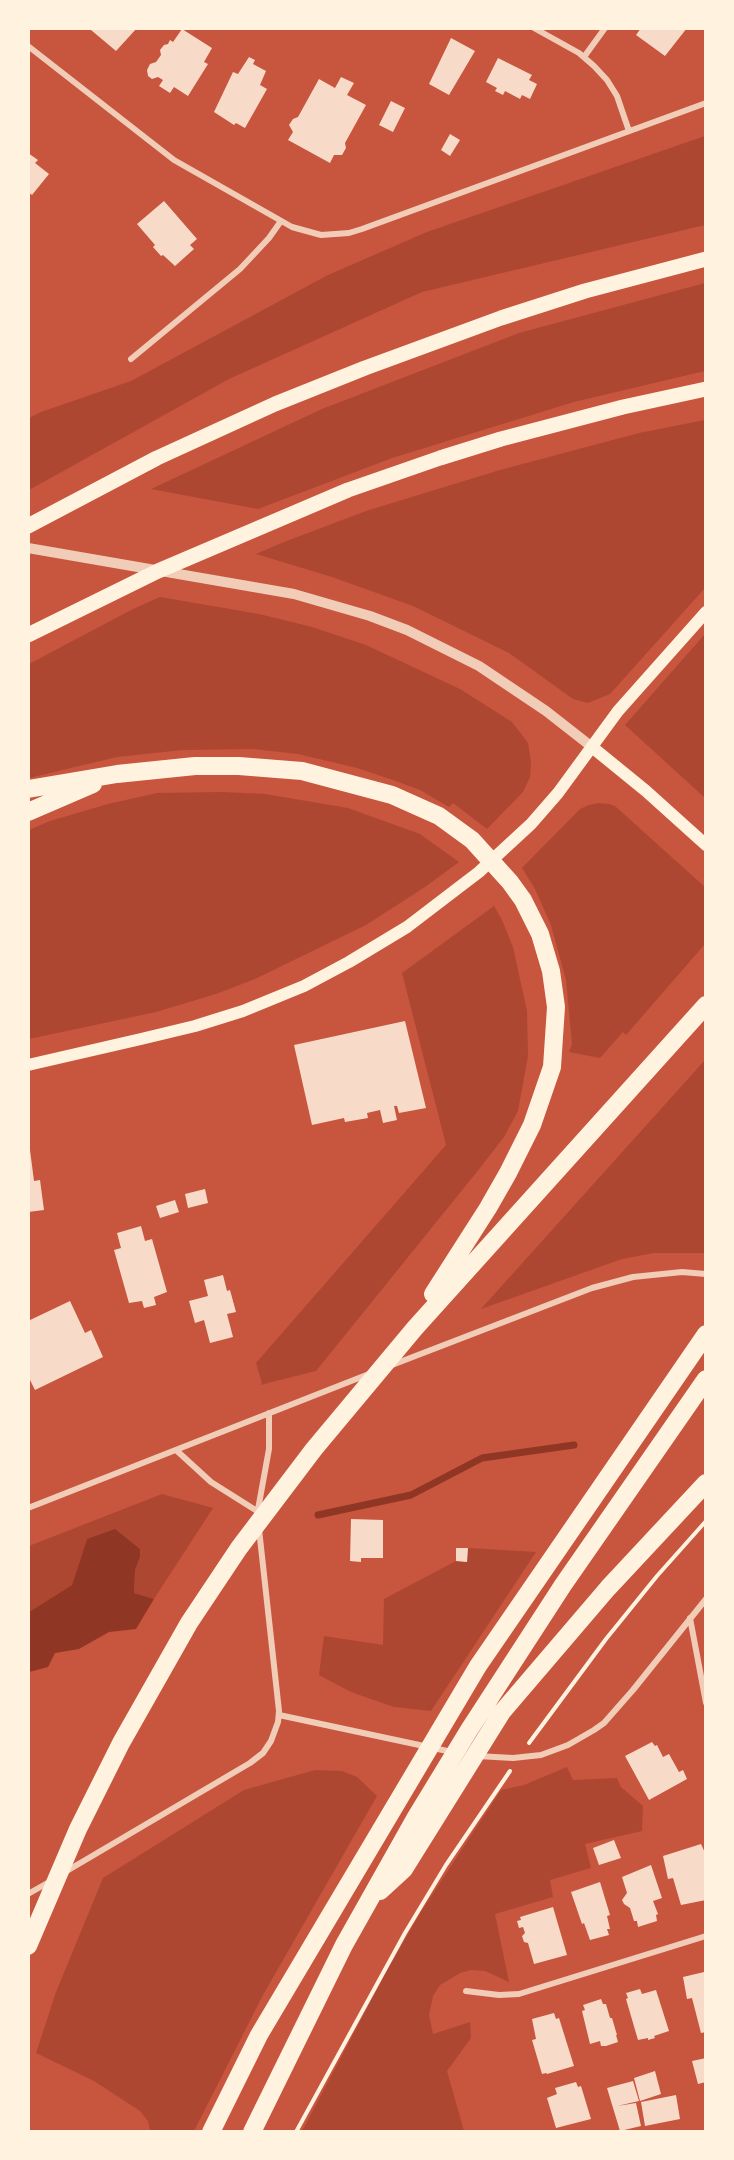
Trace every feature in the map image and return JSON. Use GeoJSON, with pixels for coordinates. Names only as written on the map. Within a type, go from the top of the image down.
{"type":"FeatureCollection","features":[{"type":"Feature","properties":{"kind":"highway"},"geometry":{"type":"LineString","coordinates":[[28,789],[117,774],[195,766],[239,766],[302,771],[392,795],[439,816],[480,848],[496,864],[523,900],[540,934],[551,970],[556,1007],[552,1067],[532,1125],[508,1173],[444,1286]]}},
{"type":"Feature","properties":{"kind":"highway"},"geometry":{"type":"LineString","coordinates":[[28,812],[117,774]]}},
{"type":"Feature","properties":{"kind":"highway"},"geometry":{"type":"LineString","coordinates":[[28,1946],[91,1801],[138,1711],[172,1652],[239,1548],[444,1286],[705,1005]]}},
{"type":"Feature","properties":{"kind":"highway"},"geometry":{"type":"LineString","coordinates":[[211,2132],[259,2035],[356,1868],[478,1666],[705,1334]]}},
{"type":"Feature","properties":{"kind":"highway"},"geometry":{"type":"LineString","coordinates":[[252,2132],[308,2015],[368,1902],[469,1730],[563,1585],[705,1379]]}},
{"type":"Feature","properties":{"kind":"highway"},"geometry":{"type":"LineString","coordinates":[[368,1902],[404,1869],[502,1712],[608,1588],[705,1483]]}},
{"type":"Feature","properties":{"kind":"main road"},"geometry":{"type":"LineString","coordinates":[[28,526],[158,458],[222,428],[365,368],[501,318],[585,291],[705,259]]}},
{"type":"Feature","properties":{"kind":"main road"},"geometry":{"type":"LineString","coordinates":[[28,635],[92,602],[348,489],[440,458],[560,423],[705,389]]}},
{"type":"Feature","properties":{"kind":"main road"},"geometry":{"type":"LineString","coordinates":[[28,1065],[214,1020],[280,996],[349,962],[407,927],[479,872],[531,824],[558,793],[625,703],[705,612]]}},
{"type":"Feature","properties":{"kind":"main road"},"geometry":{"type":"LineString","coordinates":[[592,747],[646,791],[705,845]]}},
{"type":"Feature","properties":{"kind":"street"},"geometry":{"type":"LineString","coordinates":[[534,28],[584,57],[594,66],[612,88],[625,113],[629,130]]}},
{"type":"Feature","properties":{"kind":"street"},"geometry":{"type":"LineString","coordinates":[[584,57],[605,28]]}},
{"type":"Feature","properties":{"kind":"street"},"geometry":{"type":"LineString","coordinates":[[28,46],[174,160],[281,221],[307,232],[335,235],[362,229],[705,103]]}},
{"type":"Feature","properties":{"kind":"street"},"geometry":{"type":"LineString","coordinates":[[131,359],[240,269],[269,238],[281,221]]}},
{"type":"Feature","properties":{"kind":"street"},"geometry":{"type":"LineString","coordinates":[[28,548],[274,590],[370,616],[416,635],[479,666],[546,711],[592,747]]}},
{"type":"Feature","properties":{"kind":"street"},"geometry":{"type":"LineString","coordinates":[[28,1508],[592,1288],[633,1277],[682,1272],[705,1274]]}},
{"type":"Feature","properties":{"kind":"street"},"geometry":{"type":"LineString","coordinates":[[28,1894],[254,1760],[271,1742],[279,1715],[256,1511],[266,1468],[270,1433],[269,1413]]}},
{"type":"Feature","properties":{"kind":"street"},"geometry":{"type":"LineString","coordinates":[[176,1450],[210,1482],[256,1511]]}},
{"type":"Feature","properties":{"kind":"street"},"geometry":{"type":"LineString","coordinates":[[279,1715],[466,1755],[513,1758],[541,1755],[580,1738],[604,1723],[705,1599]]}},
{"type":"Feature","properties":{"kind":"street"},"geometry":{"type":"LineString","coordinates":[[690,1618],[705,1703]]}},
{"type":"Feature","properties":{"kind":"street"},"geometry":{"type":"LineString","coordinates":[[466,1991],[499,1995],[519,1994],[705,1936]]}},
{"type":"Feature","properties":{"kind":"path"},"geometry":{"type":"LineString","coordinates":[[529,1744],[606,1639],[705,1521]]}},
{"type":"Feature","properties":{"kind":"path"},"geometry":{"type":"LineString","coordinates":[[296,2132],[410,1925],[446,1865],[510,1770]]}},
{"type":"Feature","properties":{"kind":"shaded area"},"geometry":{"type":"Polygon","coordinates":[[[705,136],[705,225],[422,292],[229,379],[29,490],[29,418],[131,381],[328,275],[427,232],[705,136]]]}},
{"type":"Feature","properties":{"kind":"shaded area"},"geometry":{"type":"Polygon","coordinates":[[[705,283],[705,371],[574,402],[392,458],[258,509],[151,489],[322,409],[519,333],[705,283]]]}},
{"type":"Feature","properties":{"kind":"shaded area"},"geometry":{"type":"Polygon","coordinates":[[[705,420],[705,588],[610,694],[588,703],[573,699],[509,653],[413,606],[332,577],[256,554],[366,511],[500,470],[639,433],[705,420]]]}},
{"type":"Feature","properties":{"kind":"shaded area"},"geometry":{"type":"Polygon","coordinates":[[[160,597],[259,614],[312,627],[366,645],[460,689],[512,722],[528,743],[531,762],[530,777],[523,792],[487,829],[453,803],[449,807],[420,790],[390,779],[357,768],[298,754],[253,749],[183,750],[117,757],[29,778],[29,664],[160,597]]]}},
{"type":"Feature","properties":{"kind":"shaded area"},"geometry":{"type":"Polygon","coordinates":[[[705,634],[705,798],[625,725],[705,634]]]}},
{"type":"Feature","properties":{"kind":"shaded area"},"geometry":{"type":"Polygon","coordinates":[[[157,793],[265,794],[348,808],[420,834],[459,862],[366,925],[255,979],[216,994],[156,1012],[29,1039],[29,830],[50,821],[108,804],[157,793]]]}},
{"type":"Feature","properties":{"kind":"shaded area"},"geometry":{"type":"Polygon","coordinates":[[[599,803],[615,806],[706,888],[705,944],[626,1035],[623,1032],[600,1058],[569,1052],[572,1044],[566,980],[551,925],[535,889],[522,868],[580,809],[599,803]]]}},
{"type":"Feature","properties":{"kind":"shaded area"},"geometry":{"type":"Polygon","coordinates":[[[494,906],[513,947],[527,1011],[528,1056],[518,1111],[504,1137],[480,1168],[316,1371],[260,1385],[262,1383],[256,1363],[446,1145],[402,973],[494,906]]]}},
{"type":"Feature","properties":{"kind":"shaded area"},"geometry":{"type":"Polygon","coordinates":[[[705,1060],[705,1253],[654,1253],[622,1259],[481,1309],[705,1060]]]}},
{"type":"Feature","properties":{"kind":"shaded area"},"geometry":{"type":"Polygon","coordinates":[[[162,1494],[213,1508],[154,1599],[134,1593],[135,1570],[140,1557],[140,1549],[132,1544],[87,1539],[72,1585],[29,1612],[29,1546],[162,1494]]]}},
{"type":"Feature","properties":{"kind":"shaded area"},"geometry":{"type":"Polygon","coordinates":[[[115,1529],[140,1549],[140,1557],[135,1570],[134,1593],[154,1599],[136,1629],[109,1632],[79,1649],[55,1653],[48,1667],[29,1672],[29,1612],[72,1585],[87,1539],[115,1529]]]}},
{"type":"Feature","properties":{"kind":"shaded area"},"geometry":{"type":"Polygon","coordinates":[[[468,1548],[536,1552],[431,1711],[394,1707],[351,1692],[319,1675],[324,1636],[383,1645],[384,1599],[456,1561],[467,1562],[468,1548]]]}},
{"type":"Feature","properties":{"kind":"shaded area"},"geometry":{"type":"Polygon","coordinates":[[[567,1767],[573,1780],[617,1778],[621,1787],[643,1806],[642,1831],[585,1844],[591,1868],[550,1880],[553,1897],[495,1914],[509,1982],[485,1971],[471,1970],[460,1973],[440,1985],[433,1996],[429,2015],[433,2034],[470,2022],[471,2038],[447,2071],[464,2131],[302,2131],[386,1972],[422,1910],[501,1790],[524,1785],[567,1767]]]}},
{"type":"Feature","properties":{"kind":"shaded area"},"geometry":{"type":"Polygon","coordinates":[[[315,1770],[342,1771],[357,1777],[377,1796],[263,1995],[194,2131],[150,2131],[148,2121],[140,2111],[94,2081],[36,2053],[56,1992],[103,1878],[244,1790],[315,1770]]]}},
{"type":"Feature","properties":{"kind":"building"},"geometry":{"type":"Polygon","coordinates":[[[92,28],[137,28],[116,51],[91,30],[92,28]]]}},
{"type":"Feature","properties":{"kind":"building"},"geometry":{"type":"Polygon","coordinates":[[[641,28],[687,28],[665,56],[636,35],[641,28]]]}},
{"type":"Feature","properties":{"kind":"building"},"geometry":{"type":"Polygon","coordinates":[[[182,29],[212,48],[204,62],[208,64],[188,96],[174,87],[170,93],[159,86],[163,80],[158,77],[152,79],[148,76],[147,70],[150,64],[156,62],[161,55],[160,50],[164,45],[170,40],[173,42],[182,29]]]}},
{"type":"Feature","properties":{"kind":"building"},"geometry":{"type":"Polygon","coordinates":[[[451,38],[475,51],[449,95],[429,84],[451,38]]]}},
{"type":"Feature","properties":{"kind":"building"},"geometry":{"type":"Polygon","coordinates":[[[249,57],[255,60],[253,64],[266,71],[260,85],[267,89],[245,128],[236,123],[234,125],[214,112],[233,72],[238,74],[249,57]]]}},
{"type":"Feature","properties":{"kind":"building"},"geometry":{"type":"Polygon","coordinates":[[[498,58],[532,75],[529,80],[537,84],[530,99],[522,95],[520,99],[505,91],[503,95],[495,91],[497,88],[486,82],[498,58]]]}},
{"type":"Feature","properties":{"kind":"building"},"geometry":{"type":"Polygon","coordinates":[[[341,77],[354,83],[347,95],[366,105],[345,143],[346,148],[342,155],[334,155],[330,163],[288,140],[293,132],[289,125],[293,119],[298,117],[319,79],[335,88],[341,77]]]}},
{"type":"Feature","properties":{"kind":"building"},"geometry":{"type":"Polygon","coordinates":[[[391,101],[405,108],[393,132],[379,125],[391,101]]]}},
{"type":"Feature","properties":{"kind":"building"},"geometry":{"type":"Polygon","coordinates":[[[450,134],[460,140],[450,156],[441,150],[450,134]]]}},
{"type":"Feature","properties":{"kind":"building"},"geometry":{"type":"Polygon","coordinates":[[[28,153],[38,160],[35,163],[49,174],[32,195],[28,192],[28,153]]]}},
{"type":"Feature","properties":{"kind":"building"},"geometry":{"type":"Polygon","coordinates":[[[164,201],[197,239],[190,245],[194,249],[175,266],[163,255],[161,256],[137,224],[164,201]]]}},
{"type":"Feature","properties":{"kind":"building"},"geometry":{"type":"Polygon","coordinates":[[[405,1021],[426,1108],[399,1113],[397,1106],[394,1106],[397,1120],[383,1123],[380,1110],[367,1113],[368,1118],[345,1122],[344,1118],[312,1125],[294,1045],[405,1021]]]}},
{"type":"Feature","properties":{"kind":"building"},"geometry":{"type":"Polygon","coordinates":[[[30,1150],[34,1181],[40,1180],[44,1210],[28,1212],[30,1150]]]}},
{"type":"Feature","properties":{"kind":"building"},"geometry":{"type":"Polygon","coordinates":[[[205,1189],[208,1203],[188,1208],[185,1194],[205,1189]]]}},
{"type":"Feature","properties":{"kind":"building"},"geometry":{"type":"Polygon","coordinates":[[[175,1200],[179,1212],[160,1218],[156,1206],[175,1200]]]}},
{"type":"Feature","properties":{"kind":"building"},"geometry":{"type":"Polygon","coordinates":[[[141,1226],[145,1241],[152,1239],[167,1292],[154,1297],[156,1305],[144,1308],[142,1301],[129,1303],[114,1250],[121,1248],[117,1233],[141,1226]]]}},
{"type":"Feature","properties":{"kind":"building"},"geometry":{"type":"Polygon","coordinates":[[[223,1275],[236,1312],[227,1314],[233,1337],[210,1343],[204,1320],[195,1323],[189,1301],[208,1296],[204,1280],[223,1275]]]}},
{"type":"Feature","properties":{"kind":"building"},"geometry":{"type":"Polygon","coordinates":[[[70,1301],[85,1333],[91,1330],[103,1357],[35,1390],[28,1376],[28,1321],[70,1301]]]}},
{"type":"Feature","properties":{"kind":"building"},"geometry":{"type":"Polygon","coordinates":[[[351,1519],[383,1520],[383,1558],[361,1558],[361,1562],[350,1561],[351,1519]]]}},
{"type":"Feature","properties":{"kind":"building"},"geometry":{"type":"Polygon","coordinates":[[[456,1548],[468,1548],[467,1562],[456,1561],[456,1548]]]}},
{"type":"Feature","properties":{"kind":"building"},"geometry":{"type":"Polygon","coordinates":[[[652,1742],[655,1746],[657,1745],[663,1757],[669,1754],[679,1772],[683,1770],[687,1779],[649,1800],[625,1756],[652,1742]]]}},
{"type":"Feature","properties":{"kind":"building"},"geometry":{"type":"Polygon","coordinates":[[[614,1840],[621,1858],[599,1865],[593,1848],[614,1840]]]}},
{"type":"Feature","properties":{"kind":"building"},"geometry":{"type":"Polygon","coordinates":[[[701,1844],[706,1855],[706,1900],[681,1905],[673,1878],[668,1879],[663,1856],[701,1844]]]}},
{"type":"Feature","properties":{"kind":"building"},"geometry":{"type":"Polygon","coordinates":[[[651,1865],[662,1898],[653,1901],[658,1914],[656,1915],[657,1921],[638,1927],[630,1908],[622,1900],[627,1893],[622,1877],[651,1865]]]}},
{"type":"Feature","properties":{"kind":"building"},"geometry":{"type":"Polygon","coordinates":[[[600,1882],[610,1915],[607,1916],[609,1935],[590,1940],[571,1892],[600,1882]]]}},
{"type":"Feature","properties":{"kind":"building"},"geometry":{"type":"Polygon","coordinates":[[[553,1907],[567,1955],[534,1964],[528,1943],[524,1942],[522,1936],[525,1933],[523,1927],[519,1928],[517,1921],[521,1920],[520,1917],[553,1907]]]}},
{"type":"Feature","properties":{"kind":"building"},"geometry":{"type":"Polygon","coordinates":[[[704,1972],[706,2032],[701,2033],[692,1998],[687,1999],[683,1977],[704,1972]]]}},
{"type":"Feature","properties":{"kind":"building"},"geometry":{"type":"Polygon","coordinates":[[[640,1989],[642,1994],[656,1990],[669,2031],[648,2040],[648,2038],[638,2040],[626,1999],[628,1998],[626,1993],[640,1989]]]}},
{"type":"Feature","properties":{"kind":"building"},"geometry":{"type":"Polygon","coordinates":[[[601,1999],[603,2004],[606,2004],[610,2018],[612,2018],[618,2042],[606,2046],[601,2046],[600,2041],[590,2044],[582,2011],[585,2010],[583,2005],[601,1999]]]}},
{"type":"Feature","properties":{"kind":"building"},"geometry":{"type":"Polygon","coordinates":[[[554,2013],[556,2019],[559,2018],[574,2066],[542,2074],[532,2040],[536,2039],[532,2019],[554,2013]]]}},
{"type":"Feature","properties":{"kind":"building"},"geometry":{"type":"Polygon","coordinates":[[[706,2058],[706,2082],[698,2084],[692,2061],[706,2058]]]}},
{"type":"Feature","properties":{"kind":"building"},"geometry":{"type":"Polygon","coordinates":[[[655,2071],[661,2094],[640,2101],[634,2078],[655,2071]]]}},
{"type":"Feature","properties":{"kind":"building"},"geometry":{"type":"Polygon","coordinates":[[[633,2081],[639,2101],[617,2106],[636,2103],[641,2126],[620,2131],[607,2088],[633,2081]]]}},
{"type":"Feature","properties":{"kind":"building"},"geometry":{"type":"Polygon","coordinates":[[[576,2082],[578,2087],[581,2086],[591,2119],[556,2128],[547,2098],[557,2094],[555,2088],[576,2082]]]}},
{"type":"Feature","properties":{"kind":"building"},"geometry":{"type":"Polygon","coordinates":[[[676,2095],[680,2119],[645,2126],[641,2102],[676,2095]]]}},
{"type":"Feature","properties":{"kind":"waterway"},"geometry":{"type":"LineString","coordinates":[[318,1515],[411,1495],[482,1458],[574,1445]]}}]}
